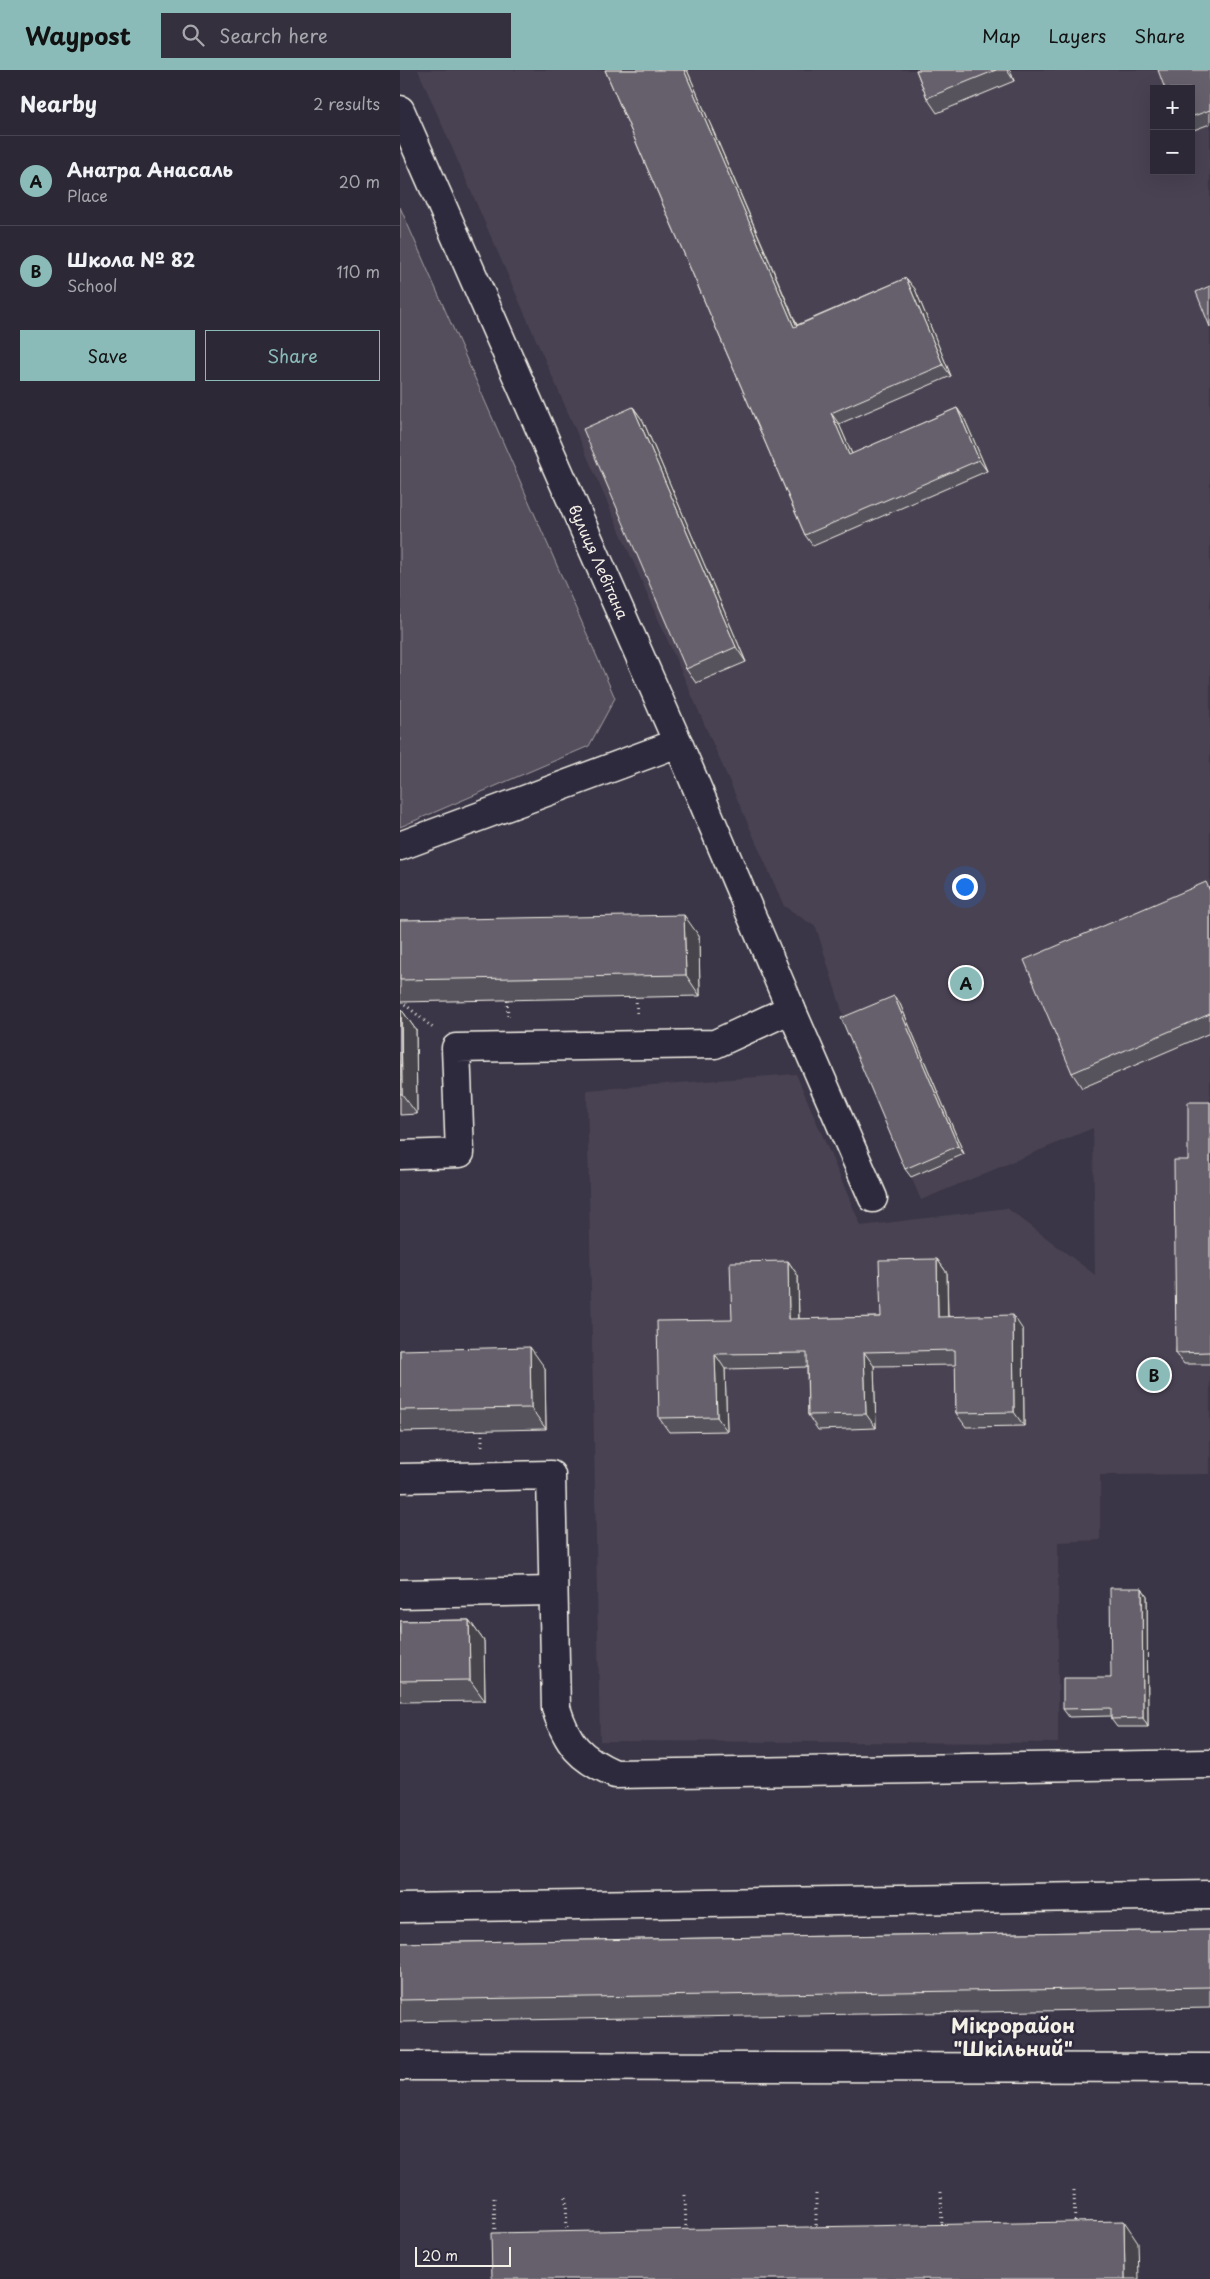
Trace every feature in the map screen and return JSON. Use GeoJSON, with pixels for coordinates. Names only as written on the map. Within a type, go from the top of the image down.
{"type":"FeatureCollection","features":[{"type":"Feature","properties":{"kind":"street","name":"вулиця Левітана"},"geometry":{"type":"LineString","coordinates":[[400,110],[678,743],[873,1198]]}},
{"type":"Feature","properties":{"kind":"street"},"geometry":{"type":"LineString","coordinates":[[400,846],[678,743]]}},
{"type":"Feature","properties":{"kind":"street"},"geometry":{"type":"LineString","coordinates":[[400,1155],[460,1153],[456,1048],[714,1044],[791,1010]]}},
{"type":"Feature","properties":{"kind":"street"},"geometry":{"type":"LineString","coordinates":[[400,1478],[551,1475],[556,1708],[562,1730],[575,1750],[593,1764],[615,1774],[1210,1764]]}},
{"type":"Feature","properties":{"kind":"street"},"geometry":{"type":"LineString","coordinates":[[400,1594],[553,1591]]}},
{"type":"Feature","properties":{"kind":"street"},"geometry":{"type":"LineString","coordinates":[[400,1908],[1210,1895]]}},
{"type":"Feature","properties":{"kind":"street"},"geometry":{"type":"LineString","coordinates":[[400,2066],[1210,2068]]}},
{"type":"Feature","properties":{"kind":"path"},"geometry":{"type":"LineString","coordinates":[[401,1002],[456,1048]]}},
{"type":"Feature","properties":{"kind":"path"},"geometry":{"type":"LineString","coordinates":[[1074,2190],[1075,2225]]}},
{"type":"Feature","properties":{"kind":"path"},"geometry":{"type":"LineString","coordinates":[[941,2192],[942,2237]]}},
{"type":"Feature","properties":{"kind":"path"},"geometry":{"type":"LineString","coordinates":[[816,2194],[817,2239]]}},
{"type":"Feature","properties":{"kind":"path"},"geometry":{"type":"LineString","coordinates":[[685,2195],[686,2242]]}},
{"type":"Feature","properties":{"kind":"path"},"geometry":{"type":"LineString","coordinates":[[566,2197],[567,2244]]}},
{"type":"Feature","properties":{"kind":"path"},"geometry":{"type":"LineString","coordinates":[[494,2198],[495,2243]]}},
{"type":"Feature","properties":{"kind":"shaded area"},"geometry":{"type":"Polygon","coordinates":[[[418,70],[1210,70],[1210,1474],[1100,1475],[1100,1540],[1058,1542],[1058,1743],[600,1741],[587,1090],[796,1074],[861,1226],[1007,1208],[1095,1275],[1093,1128],[921,1200],[847,1027],[816,927],[784,906],[418,70]]]}},
{"type":"Feature","properties":{"kind":"shaded area"},"geometry":{"type":"Polygon","coordinates":[[[400,207],[615,698],[589,746],[400,827],[400,207]]]}},
{"type":"Feature","properties":{"kind":"building"},"geometry":{"type":"Polygon","coordinates":[[[605,70],[684,70],[794,327],[906,278],[943,365],[831,413],[849,455],[957,408],[979,460],[805,535],[605,70]]]}},
{"type":"Feature","properties":{"kind":"building"},"geometry":{"type":"Polygon","coordinates":[[[916,70],[996,70],[927,98],[916,70]]]}},
{"type":"Feature","properties":{"kind":"building"},"geometry":{"type":"Polygon","coordinates":[[[1158,70],[1210,70],[1210,110],[1195,116],[1195,85],[1164,85],[1158,70]]]}},
{"type":"Feature","properties":{"kind":"building"},"geometry":{"type":"Polygon","coordinates":[[[1210,286],[1210,327],[1196,292],[1210,286]]]}},
{"type":"Feature","properties":{"kind":"building"},"geometry":{"type":"Polygon","coordinates":[[[633,407],[736,647],[686,669],[583,429],[633,407]]]}},
{"type":"Feature","properties":{"kind":"building"},"geometry":{"type":"Polygon","coordinates":[[[1206,882],[1210,891],[1210,1014],[1072,1073],[1024,960],[1206,882]]]}},
{"type":"Feature","properties":{"kind":"building"},"geometry":{"type":"Polygon","coordinates":[[[684,915],[686,975],[400,980],[400,920],[684,915]]]}},
{"type":"Feature","properties":{"kind":"building"},"geometry":{"type":"Polygon","coordinates":[[[894,996],[958,1146],[905,1169],[841,1018],[894,996]]]}},
{"type":"Feature","properties":{"kind":"building"},"geometry":{"type":"Polygon","coordinates":[[[401,1009],[402,1094],[400,1094],[401,1009]]]}},
{"type":"Feature","properties":{"kind":"building"},"geometry":{"type":"Polygon","coordinates":[[[1188,1102],[1210,1102],[1210,1352],[1176,1353],[1174,1160],[1188,1160],[1188,1102]]]}},
{"type":"Feature","properties":{"kind":"building"},"geometry":{"type":"Polygon","coordinates":[[[937,1259],[938,1317],[1013,1315],[1014,1412],[956,1413],[955,1350],[864,1352],[866,1414],[808,1415],[807,1353],[715,1354],[717,1417],[659,1418],[657,1321],[732,1320],[730,1262],[788,1261],[789,1319],[881,1317],[879,1260],[937,1259]]]}},
{"type":"Feature","properties":{"kind":"building"},"geometry":{"type":"Polygon","coordinates":[[[530,1347],[531,1408],[400,1410],[400,1350],[530,1347]]]}},
{"type":"Feature","properties":{"kind":"building"},"geometry":{"type":"Polygon","coordinates":[[[1110,1588],[1142,1588],[1143,1718],[1111,1719],[1111,1708],[1063,1709],[1063,1678],[1111,1678],[1110,1588]]]}},
{"type":"Feature","properties":{"kind":"building"},"geometry":{"type":"Polygon","coordinates":[[[469,1620],[470,1680],[400,1681],[400,1621],[469,1620]]]}},
{"type":"Feature","properties":{"kind":"building"},"geometry":{"type":"Polygon","coordinates":[[[1210,1930],[1210,1987],[400,2000],[400,1943],[1210,1930]]]}},
{"type":"Feature","properties":{"kind":"building"},"geometry":{"type":"Polygon","coordinates":[[[1124,2221],[1125,2279],[492,2279],[491,2233],[1124,2221]]]}},
{"type":"Feature","properties":{"kind":"place","name":"Анатра Анасаль"},"geometry":{"type":"Point","coordinates":[966,983]}},
{"type":"Feature","properties":{"kind":"place","name":"Школа № 82"},"geometry":{"type":"Point","coordinates":[1154,1375]}},
{"type":"Feature","properties":{"kind":"district","name":"Мікрорайон \"Шкільний\""},"geometry":{"type":"Point","coordinates":[1013,2038]}}]}
